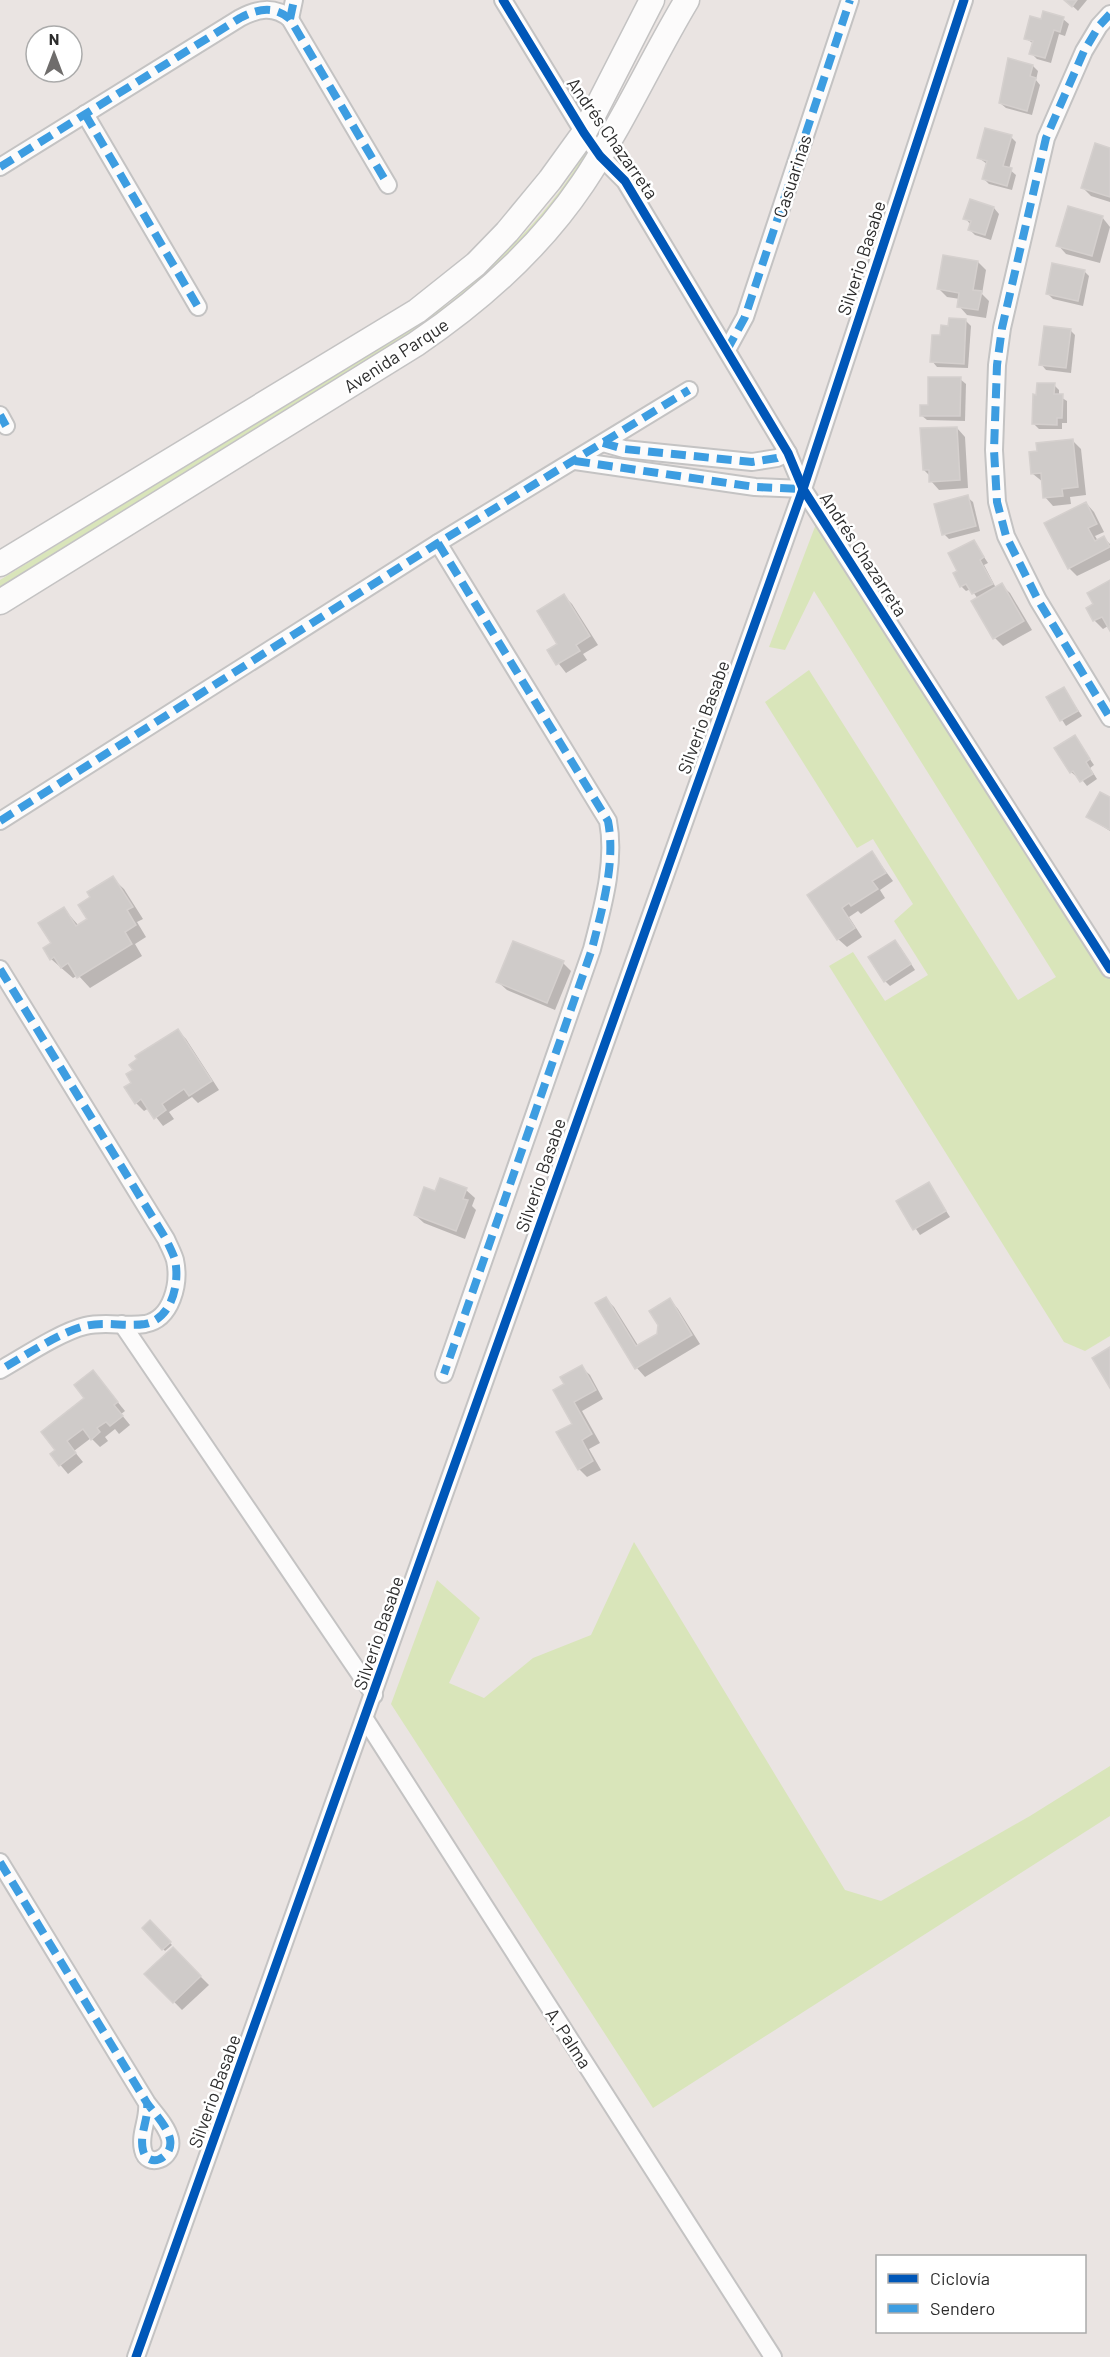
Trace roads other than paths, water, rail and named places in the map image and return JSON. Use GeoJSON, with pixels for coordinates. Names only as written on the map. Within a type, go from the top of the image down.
{"type":"FeatureCollection","features":[{"type":"Feature","properties":{"kind":"street"},"geometry":{"type":"LineString","coordinates":[[290,20],[294,0]]}},
{"type":"Feature","properties":{"kind":"street","name":"Andrés Chazarreta"},"geometry":{"type":"LineString","coordinates":[[503,0],[584,133],[600,156],[625,181],[788,453],[802,489],[1110,969]]}},
{"type":"Feature","properties":{"kind":"street","name":"Avenida Parque"},"geometry":{"type":"LineString","coordinates":[[0,564],[417,311],[476,264],[507,232],[550,180],[584,133],[652,0]]}},
{"type":"Feature","properties":{"kind":"street","name":"Avenida Parque"},"geometry":{"type":"LineString","coordinates":[[0,602],[452,320],[493,286],[562,210],[600,156],[687,0]]}},
{"type":"Feature","properties":{"kind":"street","name":"Casuarinas"},"geometry":{"type":"LineString","coordinates":[[728,350],[745,317],[850,0]]}},
{"type":"Feature","properties":{"kind":"street","name":"Silverio Basabe"},"geometry":{"type":"LineString","coordinates":[[136,2357],[374,1695],[802,489],[964,0]]}},
{"type":"Feature","properties":{"kind":"street"},"geometry":{"type":"LineString","coordinates":[[0,167],[256,5],[264,10],[280,13],[290,20],[388,185]]}},
{"type":"Feature","properties":{"kind":"street"},"geometry":{"type":"LineString","coordinates":[[1110,14],[1099,26],[1084,51],[1046,138],[1002,328],[997,365],[994,450],[997,502],[1006,536],[1038,600],[1110,718]]}},
{"type":"Feature","properties":{"kind":"street"},"geometry":{"type":"LineString","coordinates":[[85,114],[198,307]]}},
{"type":"Feature","properties":{"kind":"street"},"geometry":{"type":"LineString","coordinates":[[0,821],[438,543],[689,390]]}},
{"type":"Feature","properties":{"kind":"street"},"geometry":{"type":"LineString","coordinates":[[603,443],[624,449],[752,462],[777,458],[788,453]]}},
{"type":"Feature","properties":{"kind":"street"},"geometry":{"type":"LineString","coordinates":[[575,460],[754,487],[802,489]]}},
{"type":"Feature","properties":{"kind":"street"},"geometry":{"type":"LineString","coordinates":[[438,543],[608,821],[612,839],[601,913],[592,949],[444,1374]]}},
{"type":"Feature","properties":{"kind":"street"},"geometry":{"type":"LineString","coordinates":[[0,969],[166,1239],[175,1260],[175,1290],[160,1317],[146,1324],[84,1326],[0,1370]]}},
{"type":"Feature","properties":{"kind":"street"},"geometry":{"type":"LineString","coordinates":[[122,1324],[374,1695]]}},
{"type":"Feature","properties":{"kind":"street","name":"A. Palma"},"geometry":{"type":"LineString","coordinates":[[365,1719],[773,2357]]}},
{"type":"Feature","properties":{"kind":"street"},"geometry":{"type":"LineString","coordinates":[[0,1862],[147,2103]]}}]}
